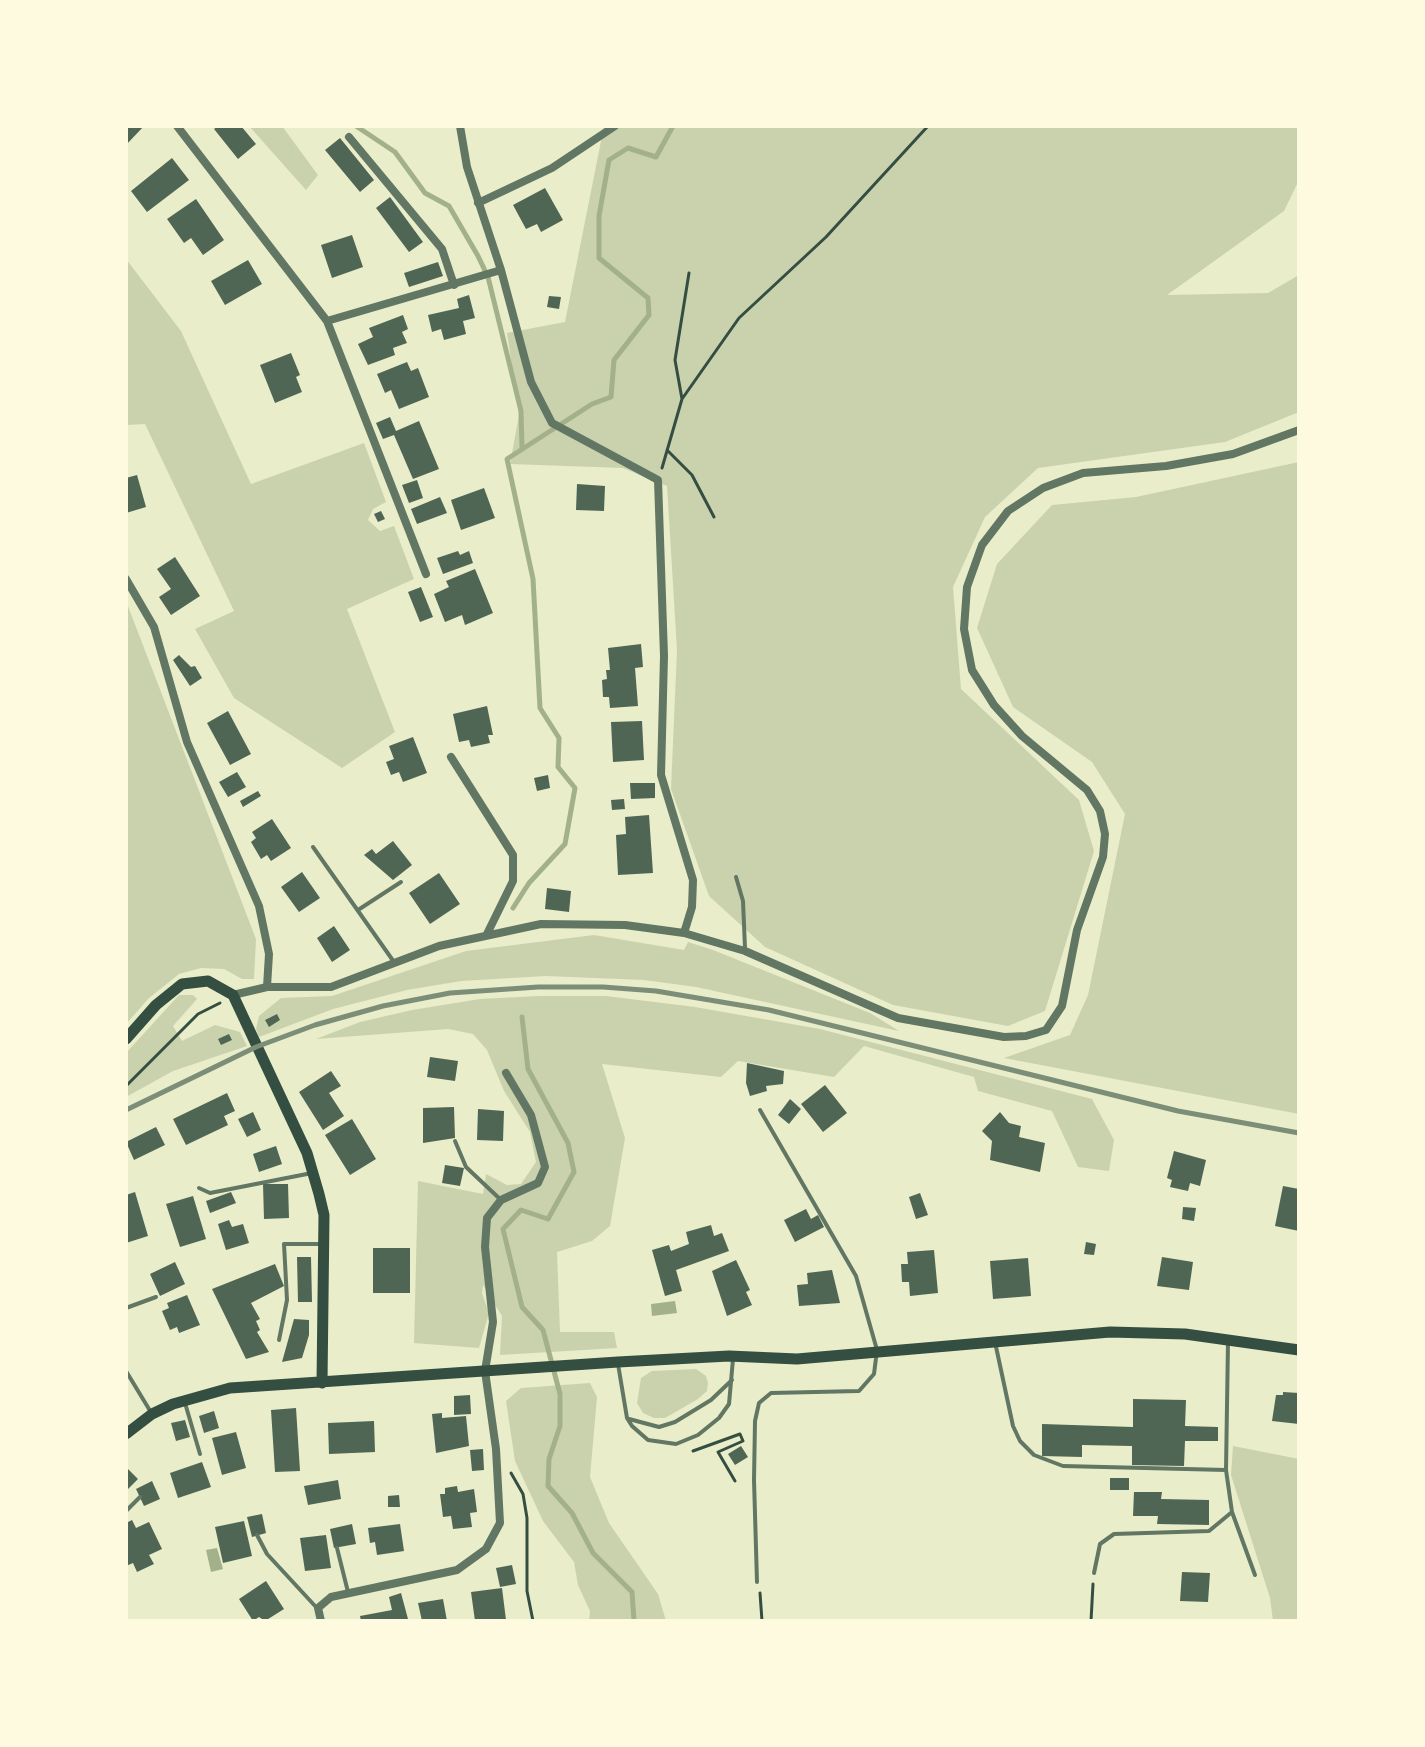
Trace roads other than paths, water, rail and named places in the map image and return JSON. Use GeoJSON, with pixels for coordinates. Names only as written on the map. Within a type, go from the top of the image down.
{"type":"FeatureCollection","features":[{"type":"Feature","properties":{"kind":"main road"},"geometry":{"type":"LineString","coordinates":[[126,1039],[156,1005],[182,984],[208,981],[233,995],[314,1173],[324,1215],[322,1383]]}},
{"type":"Feature","properties":{"kind":"main road"},"geometry":{"type":"LineString","coordinates":[[126,1434],[152,1414],[230,1388],[733,1356],[797,1359],[1110,1332],[1227,1339],[1299,1350]]}},
{"type":"Feature","properties":{"kind":"street"},"geometry":{"type":"LineString","coordinates":[[177,126],[327,321],[426,574]]}},
{"type":"Feature","properties":{"kind":"street"},"geometry":{"type":"LineString","coordinates":[[460,126],[467,167],[501,270],[531,382],[552,423],[658,480],[664,656],[661,775],[693,880],[692,907],[684,933]]}},
{"type":"Feature","properties":{"kind":"street"},"geometry":{"type":"LineString","coordinates":[[478,203],[552,168],[615,126]]}},
{"type":"Feature","properties":{"kind":"street"},"geometry":{"type":"LineString","coordinates":[[349,137],[442,249],[454,285]]}},
{"type":"Feature","properties":{"kind":"street"},"geometry":{"type":"LineString","coordinates":[[327,321],[501,270]]}},
{"type":"Feature","properties":{"kind":"street"},"geometry":{"type":"LineString","coordinates":[[233,995],[267,987],[331,987],[394,962],[487,934],[541,924],[625,925],[684,933],[745,951],[898,1018],[1004,1037],[1026,1036],[1046,1030],[1062,1006],[1077,930],[1103,857],[1105,834],[1100,811],[1087,790],[1022,736],[994,705],[972,670],[965,615],[967,587],[982,545],[1008,511],[1043,488],[1069,478],[1083,473],[1166,466],[1233,454],[1299,430]]}},
{"type":"Feature","properties":{"kind":"street"},"geometry":{"type":"LineString","coordinates":[[126,579],[154,627],[187,742],[259,906],[269,954],[267,987]]}},
{"type":"Feature","properties":{"kind":"street"},"geometry":{"type":"LineString","coordinates":[[451,757],[513,855],[513,881],[487,934]]}},
{"type":"Feature","properties":{"kind":"street"},"geometry":{"type":"LineString","coordinates":[[321,1621],[318,1608],[331,1597],[457,1570],[486,1549],[500,1523],[496,1449],[485,1371],[493,1322],[485,1247],[487,1218],[501,1200],[538,1183],[545,1167],[531,1115],[506,1073]]}},
{"type":"Feature","properties":{"kind":"lane"},"geometry":{"type":"LineString","coordinates":[[313,847],[394,962]]}},
{"type":"Feature","properties":{"kind":"lane"},"geometry":{"type":"LineString","coordinates":[[736,877],[743,901],[745,951]]}},
{"type":"Feature","properties":{"kind":"lane"},"geometry":{"type":"LineString","coordinates":[[358,910],[401,882]]}},
{"type":"Feature","properties":{"kind":"lane"},"geometry":{"type":"LineString","coordinates":[[757,1582],[754,1480],[759,1403],[771,1393],[859,1391],[874,1374],[877,1350],[856,1276],[760,1110]]}},
{"type":"Feature","properties":{"kind":"lane"},"geometry":{"type":"LineString","coordinates":[[455,1141],[472,1176],[501,1200]]}},
{"type":"Feature","properties":{"kind":"lane"},"geometry":{"type":"LineString","coordinates":[[199,1188],[210,1193],[314,1173]]}},
{"type":"Feature","properties":{"kind":"lane"},"geometry":{"type":"LineString","coordinates":[[279,1340],[287,1300],[284,1244],[324,1244]]}},
{"type":"Feature","properties":{"kind":"lane"},"geometry":{"type":"LineString","coordinates":[[126,1308],[156,1297]]}},
{"type":"Feature","properties":{"kind":"lane"},"geometry":{"type":"LineString","coordinates":[[1227,1339],[1226,1470],[1232,1512],[1255,1575]]}},
{"type":"Feature","properties":{"kind":"lane"},"geometry":{"type":"LineString","coordinates":[[995,1340],[1013,1426],[1020,1441],[1034,1455],[1063,1466],[1226,1470]]}},
{"type":"Feature","properties":{"kind":"lane"},"geometry":{"type":"LineString","coordinates":[[618,1362],[627,1418],[638,1433],[648,1440],[676,1444],[698,1435],[719,1418],[729,1404],[734,1379],[733,1356]]}},
{"type":"Feature","properties":{"kind":"lane"},"geometry":{"type":"LineString","coordinates":[[126,1371],[152,1414]]}},
{"type":"Feature","properties":{"kind":"lane"},"geometry":{"type":"LineString","coordinates":[[627,1418],[659,1427],[675,1422],[711,1400],[734,1379]]}},
{"type":"Feature","properties":{"kind":"lane"},"geometry":{"type":"LineString","coordinates":[[184,1401],[200,1454]]}},
{"type":"Feature","properties":{"kind":"lane"},"geometry":{"type":"LineString","coordinates":[[126,1511],[140,1497]]}},
{"type":"Feature","properties":{"kind":"lane"},"geometry":{"type":"LineString","coordinates":[[1094,1573],[1100,1544],[1114,1534],[1209,1531],[1232,1512]]}},
{"type":"Feature","properties":{"kind":"lane"},"geometry":{"type":"LineString","coordinates":[[257,1535],[267,1554],[318,1608]]}},
{"type":"Feature","properties":{"kind":"lane"},"geometry":{"type":"LineString","coordinates":[[337,1548],[349,1593]]}},
{"type":"Feature","properties":{"kind":"waterway"},"geometry":{"type":"LineString","coordinates":[[356,126],[395,152],[425,193],[449,206],[478,256],[488,277],[521,411],[522,448]]}},
{"type":"Feature","properties":{"kind":"waterway"},"geometry":{"type":"LineString","coordinates":[[513,908],[529,883],[565,844],[575,788],[558,767],[559,738],[540,708],[533,579],[507,459],[592,404],[611,397],[614,360],[649,315],[648,298],[599,258],[599,216],[609,160],[628,148],[656,157],[673,126]]}},
{"type":"Feature","properties":{"kind":"waterway"},"geometry":{"type":"LineString","coordinates":[[522,1017],[528,1069],[568,1143],[574,1172],[548,1219],[521,1210],[503,1229],[522,1307],[543,1330],[560,1394],[560,1426],[549,1459],[548,1486],[572,1513],[593,1553],[632,1592],[634,1621]]}},
{"type":"Feature","properties":{"kind":"railway"},"geometry":{"type":"LineString","coordinates":[[126,1110],[256,1047],[315,1025],[383,1006],[450,993],[538,987],[603,987],[656,991],[769,1010],[1178,1111],[1299,1133]]}}]}
